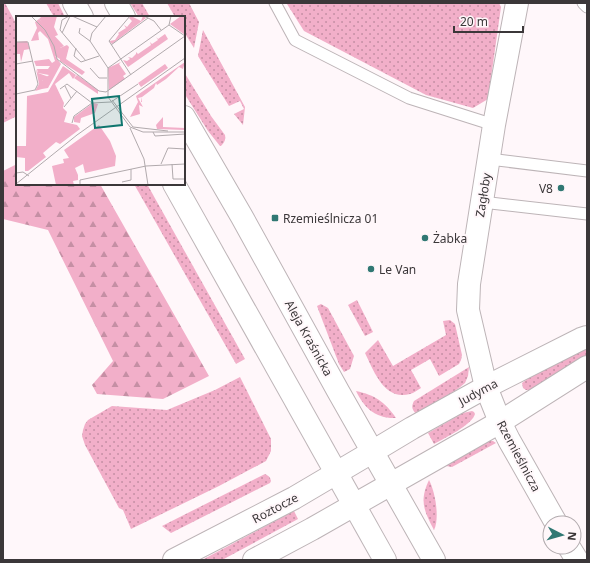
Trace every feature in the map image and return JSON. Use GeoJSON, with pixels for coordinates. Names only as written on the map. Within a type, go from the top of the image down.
{"type":"FeatureCollection","features":[{"type":"Feature","properties":{"kind":"street"},"geometry":{"type":"LineString","coordinates":[[74,3],[81,16]]}},
{"type":"Feature","properties":{"kind":"street"},"geometry":{"type":"LineString","coordinates":[[116,3],[123,16]]}},
{"type":"Feature","properties":{"kind":"street","name":"Zagłoby"},"geometry":{"type":"LineString","coordinates":[[486,387],[468,310],[469,284],[494,125],[517,3]]}},
{"type":"Feature","properties":{"kind":"street","name":"Aleja Kraśnicka"},"geometry":{"type":"LineString","coordinates":[[185,119],[242,217],[372,452],[434,560]]}},
{"type":"Feature","properties":{"kind":"street"},"geometry":{"type":"LineString","coordinates":[[175,185],[385,560]]}},
{"type":"Feature","properties":{"kind":"street","name":"Judyma"},"geometry":{"type":"LineString","coordinates":[[372,452],[486,387],[587,337]]}},
{"type":"Feature","properties":{"kind":"street"},"geometry":{"type":"LineString","coordinates":[[254,560],[312,529],[500,422],[587,367]]}},
{"type":"Feature","properties":{"kind":"street","name":"Rzemieślnicza"},"geometry":{"type":"LineString","coordinates":[[486,387],[500,422],[552,515]]}},
{"type":"Feature","properties":{"kind":"street","name":"Roztocze"},"geometry":{"type":"LineString","coordinates":[[174,560],[294,498],[372,452]]}},
{"type":"Feature","properties":{"kind":"lane"},"geometry":{"type":"LineString","coordinates":[[275,3],[295,40],[409,98],[494,125]]}},
{"type":"Feature","properties":{"kind":"lane"},"geometry":{"type":"LineString","coordinates":[[583,3],[587,7]]}},
{"type":"Feature","properties":{"kind":"lane"},"geometry":{"type":"LineString","coordinates":[[489,159],[587,171]]}},
{"type":"Feature","properties":{"kind":"lane"},"geometry":{"type":"LineString","coordinates":[[482,202],[587,214]]}},
{"type":"Feature","properties":{"kind":"green space"},"geometry":{"type":"Polygon","coordinates":[[[3,3],[5,3],[16,23],[16,116],[3,123],[3,3]]]}},
{"type":"Feature","properties":{"kind":"green space"},"geometry":{"type":"Polygon","coordinates":[[[46,3],[58,3],[64,16],[53,16],[46,3]]]}},
{"type":"Feature","properties":{"kind":"green space"},"geometry":{"type":"Polygon","coordinates":[[[130,3],[142,3],[149,16],[138,16],[130,3]]]}},
{"type":"Feature","properties":{"kind":"green space"},"geometry":{"type":"Polygon","coordinates":[[[167,3],[189,3],[199,22],[194,48],[185,34],[185,16],[174,16],[167,3]]]}},
{"type":"Feature","properties":{"kind":"green space"},"geometry":{"type":"Polygon","coordinates":[[[499,3],[501,7],[488,99],[473,108],[426,95],[304,31],[287,4],[499,3]]]}},
{"type":"Feature","properties":{"kind":"green space"},"geometry":{"type":"Polygon","coordinates":[[[203,30],[245,107],[243,125],[234,114],[244,109],[240,101],[229,106],[198,56],[203,30]]]}},
{"type":"Feature","properties":{"kind":"green space"},"geometry":{"type":"Polygon","coordinates":[[[185,74],[211,116],[225,135],[221,146],[208,131],[185,95],[185,74]]]}},
{"type":"Feature","properties":{"kind":"green space"},"geometry":{"type":"Polygon","coordinates":[[[16,164],[16,185],[101,185],[209,376],[163,399],[97,394],[92,385],[113,361],[48,230],[3,219],[3,171],[16,164]]]}},
{"type":"Feature","properties":{"kind":"green space"},"geometry":{"type":"Polygon","coordinates":[[[135,185],[148,185],[245,359],[236,364],[135,185]]]}},
{"type":"Feature","properties":{"kind":"green space"},"geometry":{"type":"Polygon","coordinates":[[[357,300],[373,332],[365,336],[348,305],[357,300]]]}},
{"type":"Feature","properties":{"kind":"green space"},"geometry":{"type":"Polygon","coordinates":[[[321,304],[328,308],[354,356],[350,369],[344,372],[339,364],[317,306],[321,304]]]}},
{"type":"Feature","properties":{"kind":"green space"},"geometry":{"type":"Polygon","coordinates":[[[450,320],[455,324],[462,355],[459,364],[439,376],[430,359],[411,370],[421,388],[411,394],[401,395],[393,393],[381,383],[365,353],[378,340],[393,366],[446,335],[443,321],[450,320]]]}},
{"type":"Feature","properties":{"kind":"green space"},"geometry":{"type":"Polygon","coordinates":[[[587,346],[587,357],[531,390],[526,390],[523,388],[522,383],[526,380],[587,346]]]}},
{"type":"Feature","properties":{"kind":"green space"},"geometry":{"type":"Polygon","coordinates":[[[469,367],[468,376],[465,383],[433,405],[416,414],[412,408],[414,401],[469,367]]]}},
{"type":"Feature","properties":{"kind":"green space"},"geometry":{"type":"Polygon","coordinates":[[[240,377],[271,439],[271,451],[266,461],[131,529],[123,510],[119,508],[85,445],[82,436],[85,424],[88,420],[112,406],[167,410],[215,390],[240,377]]]}},
{"type":"Feature","properties":{"kind":"green space"},"geometry":{"type":"Polygon","coordinates":[[[356,391],[374,397],[384,403],[396,418],[382,417],[372,411],[363,403],[356,391]]]}},
{"type":"Feature","properties":{"kind":"green space"},"geometry":{"type":"Polygon","coordinates":[[[472,411],[475,414],[473,418],[464,427],[434,444],[428,433],[463,413],[472,411]]]}},
{"type":"Feature","properties":{"kind":"green space"},"geometry":{"type":"Polygon","coordinates":[[[488,441],[493,441],[496,443],[452,467],[446,466],[446,464],[488,441]]]}},
{"type":"Feature","properties":{"kind":"green space"},"geometry":{"type":"Polygon","coordinates":[[[265,474],[270,478],[270,483],[171,533],[162,526],[265,474]]]}},
{"type":"Feature","properties":{"kind":"green space"},"geometry":{"type":"Polygon","coordinates":[[[429,480],[433,491],[437,512],[434,530],[424,506],[424,494],[429,480]]]}},
{"type":"Feature","properties":{"kind":"green space"},"geometry":{"type":"Polygon","coordinates":[[[294,511],[298,519],[222,560],[202,560],[294,511]]]}},
{"type":"Feature","properties":{"kind":"place","name":"V8"},"geometry":{"type":"Point","coordinates":[561,188]}},
{"type":"Feature","properties":{"kind":"place","name":"Rzemieślnicza 01"},"geometry":{"type":"Point","coordinates":[275,218]}},
{"type":"Feature","properties":{"kind":"place","name":"Żabka"},"geometry":{"type":"Point","coordinates":[425,238]}},
{"type":"Feature","properties":{"kind":"place","name":"Le Van"},"geometry":{"type":"Point","coordinates":[371,269]}}]}
